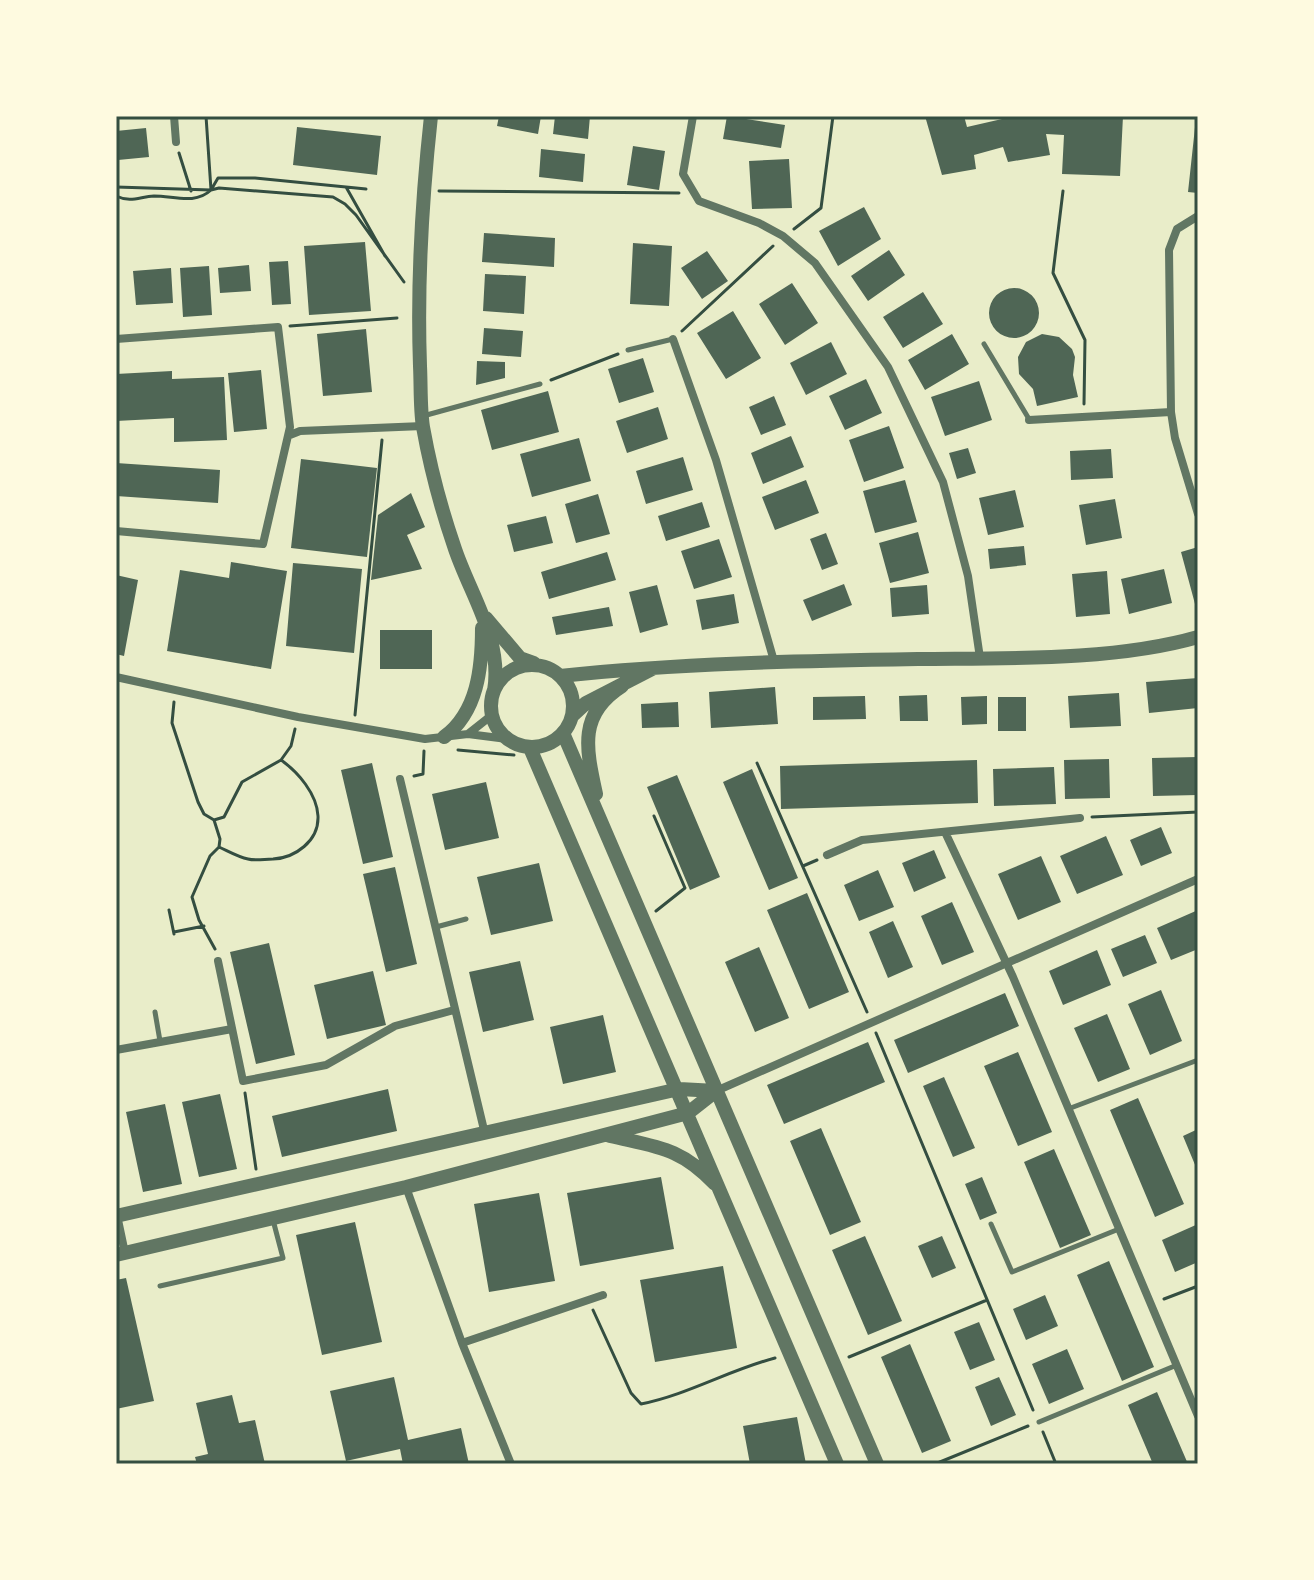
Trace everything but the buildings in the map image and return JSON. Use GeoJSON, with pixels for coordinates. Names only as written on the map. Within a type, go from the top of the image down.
{"type":"FeatureCollection","features":[{"type":"Feature","properties":{"kind":"street"},"geometry":{"type":"LineString","coordinates":[[174,116],[176,142]]}},
{"type":"Feature","properties":{"kind":"street"},"geometry":{"type":"LineString","coordinates":[[431,116],[423,190],[419,336],[422,421],[454,547],[481,612],[497,671],[492,715],[497,728],[507,739],[520,746],[545,746],[563,733],[573,715],[594,699],[652,669]]}},
{"type":"Feature","properties":{"kind":"street"},"geometry":{"type":"LineString","coordinates":[[693,116],[683,174],[699,201],[759,223],[783,236],[815,263],[888,367],[943,482],[968,576],[980,658]]}},
{"type":"Feature","properties":{"kind":"street"},"geometry":{"type":"LineString","coordinates":[[1198,216],[1177,229],[1169,250],[1171,412],[1175,438],[1198,514]]}},
{"type":"Feature","properties":{"kind":"street"},"geometry":{"type":"LineString","coordinates":[[116,339],[278,327],[290,431],[263,544],[116,531]]}},
{"type":"Feature","properties":{"kind":"street"},"geometry":{"type":"LineString","coordinates":[[673,339],[716,460],[774,661]]}},
{"type":"Feature","properties":{"kind":"street"},"geometry":{"type":"LineString","coordinates":[[1029,420],[1171,412]]}},
{"type":"Feature","properties":{"kind":"street"},"geometry":{"type":"LineString","coordinates":[[290,431],[383,427],[422,421]]}},
{"type":"Feature","properties":{"kind":"street"},"geometry":{"type":"LineString","coordinates":[[481,612],[520,658],[560,676],[569,687],[573,715]]}},
{"type":"Feature","properties":{"kind":"street"},"geometry":{"type":"LineString","coordinates":[[444,737],[457,728],[474,696],[479,673],[481,612]]}},
{"type":"Feature","properties":{"kind":"street"},"geometry":{"type":"LineString","coordinates":[[560,676],[618,669],[774,661],[1086,654],[1171,645],[1198,637]]}},
{"type":"Feature","properties":{"kind":"street"},"geometry":{"type":"LineString","coordinates":[[494,691],[501,679],[512,670],[524,665],[539,665]]}},
{"type":"Feature","properties":{"kind":"street"},"geometry":{"type":"LineString","coordinates":[[116,677],[298,717],[425,739],[468,734],[507,739]]}},
{"type":"Feature","properties":{"kind":"street"},"geometry":{"type":"LineString","coordinates":[[603,825],[592,776],[588,736],[599,704],[622,686]]}},
{"type":"Feature","properties":{"kind":"street"},"geometry":{"type":"LineString","coordinates":[[468,734],[492,715]]}},
{"type":"Feature","properties":{"kind":"street"},"geometry":{"type":"LineString","coordinates":[[563,733],[877,1464]]}},
{"type":"Feature","properties":{"kind":"street"},"geometry":{"type":"LineString","coordinates":[[530,748],[679,1089],[837,1464]]}},
{"type":"Feature","properties":{"kind":"street"},"geometry":{"type":"LineString","coordinates":[[400,779],[485,1134]]}},
{"type":"Feature","properties":{"kind":"street"},"geometry":{"type":"LineString","coordinates":[[827,855],[862,840],[1080,818]]}},
{"type":"Feature","properties":{"kind":"street"},"geometry":{"type":"LineString","coordinates":[[945,832],[1006,962],[1198,1416]]}},
{"type":"Feature","properties":{"kind":"street"},"geometry":{"type":"LineString","coordinates":[[716,1091],[679,1089],[116,1214],[120,1254],[406,1187],[688,1113],[716,1091],[1198,879]]}},
{"type":"Feature","properties":{"kind":"street"},"geometry":{"type":"LineString","coordinates":[[218,961],[243,1081],[326,1065],[395,1026],[454,1010]]}},
{"type":"Feature","properties":{"kind":"street"},"geometry":{"type":"LineString","coordinates":[[116,1050],[232,1029]]}},
{"type":"Feature","properties":{"kind":"street"},"geometry":{"type":"LineString","coordinates":[[605,1135],[677,1152],[700,1168],[721,1190]]}},
{"type":"Feature","properties":{"kind":"street"},"geometry":{"type":"LineString","coordinates":[[406,1187],[462,1343],[511,1464]]}},
{"type":"Feature","properties":{"kind":"street"},"geometry":{"type":"LineString","coordinates":[[462,1343],[603,1295]]}},
{"type":"Feature","properties":{"kind":"lane"},"geometry":{"type":"LineString","coordinates":[[628,350],[673,339]]}},
{"type":"Feature","properties":{"kind":"lane"},"geometry":{"type":"LineString","coordinates":[[984,344],[1029,420]]}},
{"type":"Feature","properties":{"kind":"lane"},"geometry":{"type":"LineString","coordinates":[[422,421],[540,384]]}},
{"type":"Feature","properties":{"kind":"lane"},"geometry":{"type":"LineString","coordinates":[[435,927],[466,919]]}},
{"type":"Feature","properties":{"kind":"lane"},"geometry":{"type":"LineString","coordinates":[[155,1012],[160,1041]]}},
{"type":"Feature","properties":{"kind":"lane"},"geometry":{"type":"LineString","coordinates":[[1068,1109],[1198,1060]]}},
{"type":"Feature","properties":{"kind":"lane"},"geometry":{"type":"LineString","coordinates":[[160,1286],[283,1258],[272,1219]]}},
{"type":"Feature","properties":{"kind":"lane"},"geometry":{"type":"LineString","coordinates":[[991,1224],[1012,1272],[1119,1229]]}},
{"type":"Feature","properties":{"kind":"lane"},"geometry":{"type":"LineString","coordinates":[[1039,1422],[1177,1365]]}},
{"type":"Feature","properties":{"kind":"path"},"geometry":{"type":"LineString","coordinates":[[206,116],[211,190]]}},
{"type":"Feature","properties":{"kind":"path"},"geometry":{"type":"LineString","coordinates":[[176,142],[191,191]]}},
{"type":"Feature","properties":{"kind":"path"},"geometry":{"type":"LineString","coordinates":[[116,196],[133,201],[154,196],[200,197],[211,190],[218,178],[255,178],[366,189]]}},
{"type":"Feature","properties":{"kind":"path"},"geometry":{"type":"LineString","coordinates":[[116,187],[191,191],[219,188],[333,197],[356,215],[389,262],[346,187]]}},
{"type":"Feature","properties":{"kind":"path"},"geometry":{"type":"LineString","coordinates":[[423,190],[695,194]]}},
{"type":"Feature","properties":{"kind":"path"},"geometry":{"type":"LineString","coordinates":[[1063,191],[1053,273],[1085,340],[1083,417]]}},
{"type":"Feature","properties":{"kind":"path"},"geometry":{"type":"LineString","coordinates":[[278,327],[397,318]]}},
{"type":"Feature","properties":{"kind":"path"},"geometry":{"type":"LineString","coordinates":[[540,384],[628,350]]}},
{"type":"Feature","properties":{"kind":"path"},"geometry":{"type":"LineString","coordinates":[[354,726],[383,427]]}},
{"type":"Feature","properties":{"kind":"path"},"geometry":{"type":"LineString","coordinates":[[175,688],[172,723],[198,802],[204,814],[214,820],[220,839],[219,847],[210,856],[192,897],[213,942],[218,961]]}},
{"type":"Feature","properties":{"kind":"path"},"geometry":{"type":"LineString","coordinates":[[214,820],[224,817],[242,782],[281,760],[291,746],[298,717]]}},
{"type":"Feature","properties":{"kind":"path"},"geometry":{"type":"LineString","coordinates":[[400,779],[423,774],[425,739]]}},
{"type":"Feature","properties":{"kind":"path"},"geometry":{"type":"LineString","coordinates":[[219,847],[250,860],[281,859],[300,852],[314,834],[318,817],[310,794],[299,775],[281,760]]}},
{"type":"Feature","properties":{"kind":"path"},"geometry":{"type":"LineString","coordinates":[[757,763],[872,1023],[1056,1464]]}},
{"type":"Feature","properties":{"kind":"path"},"geometry":{"type":"LineString","coordinates":[[1080,818],[1198,812]]}},
{"type":"Feature","properties":{"kind":"path"},"geometry":{"type":"LineString","coordinates":[[644,921],[685,888],[654,816]]}},
{"type":"Feature","properties":{"kind":"path"},"geometry":{"type":"LineString","coordinates":[[169,910],[174,933],[204,926]]}},
{"type":"Feature","properties":{"kind":"path"},"geometry":{"type":"LineString","coordinates":[[243,1081],[258,1184]]}},
{"type":"Feature","properties":{"kind":"path"},"geometry":{"type":"LineString","coordinates":[[1151,1304],[1198,1286]]}},
{"type":"Feature","properties":{"kind":"path"},"geometry":{"type":"LineString","coordinates":[[587,1299],[631,1393],[641,1404],[663,1399],[741,1367],[791,1354]]}},
{"type":"Feature","properties":{"kind":"path"},"geometry":{"type":"LineString","coordinates":[[832,1364],[987,1300]]}},
{"type":"Feature","properties":{"kind":"path"},"geometry":{"type":"LineString","coordinates":[[935,1464],[1039,1422]]}}]}
